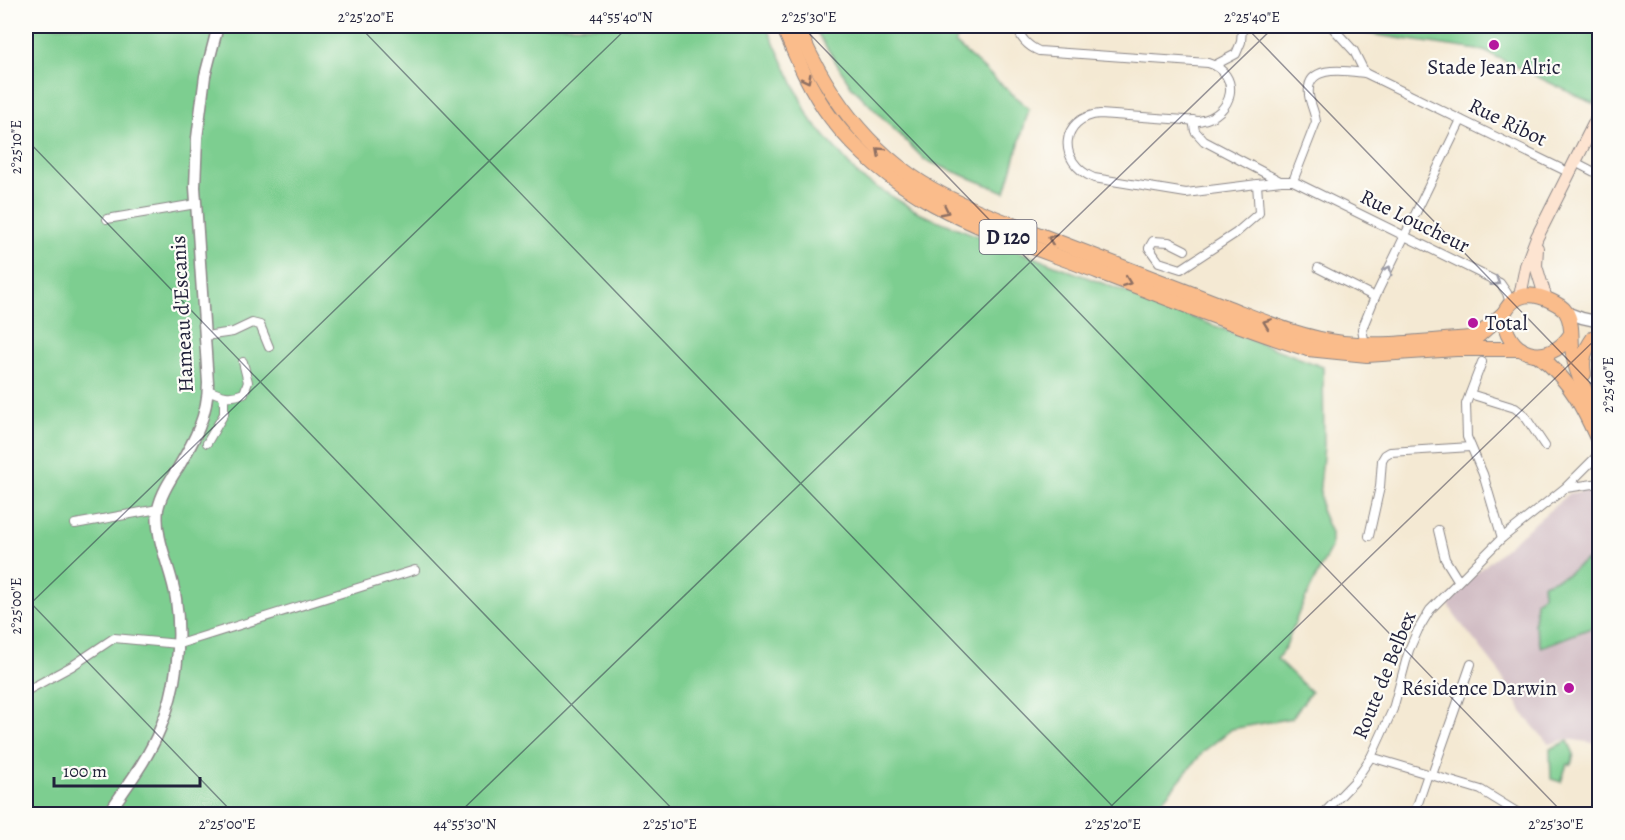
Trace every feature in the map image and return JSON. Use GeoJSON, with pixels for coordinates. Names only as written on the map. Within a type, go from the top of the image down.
{"type":"FeatureCollection","features":[{"type":"Feature","properties":{"kind":"main road","name":"D 120"},"geometry":{"type":"LineString","coordinates":[[783,26],[810,85],[830,116],[849,139],[870,160],[909,191],[962,219],[1219,318],[1308,349],[1367,355],[1456,349],[1521,349]]}},
{"type":"Feature","properties":{"kind":"main road","name":"D 120"},"geometry":{"type":"LineString","coordinates":[[797,26],[819,71],[843,110],[875,147],[917,180],[967,206],[1224,306],[1299,334],[1344,343],[1365,344],[1478,336],[1512,304]]}},
{"type":"Feature","properties":{"kind":"main road"},"geometry":{"type":"LineString","coordinates":[[1599,112],[1537,237],[1504,321],[1509,337],[1521,349],[1539,356],[1563,376],[1579,402],[1599,445]]}},
{"type":"Feature","properties":{"kind":"main road"},"geometry":{"type":"LineString","coordinates":[[1537,237],[1536,266],[1546,299]]}},
{"type":"Feature","properties":{"kind":"main road"},"geometry":{"type":"LineString","coordinates":[[1512,304],[1534,295],[1560,306],[1566,312],[1570,325],[1567,342],[1578,376],[1599,418]]}},
{"type":"Feature","properties":{"kind":"main road"},"geometry":{"type":"LineString","coordinates":[[1588,396],[1582,360],[1584,351],[1597,336]]}},
{"type":"Feature","properties":{"kind":"main road"},"geometry":{"type":"LineString","coordinates":[[1539,356],[1567,342]]}},
{"type":"Feature","properties":{"kind":"street","name":"Hameau d'Escanis"},"geometry":{"type":"LineString","coordinates":[[108,814],[142,763],[160,729],[173,684],[179,644],[176,596],[160,536],[158,509],[166,487],[198,434],[205,413],[208,390],[196,204],[197,138],[205,76],[218,26]]}},
{"type":"Feature","properties":{"kind":"street"},"geometry":{"type":"LineString","coordinates":[[1017,26],[1027,44],[1046,53],[1208,63],[1221,69],[1230,88],[1227,103],[1216,116],[1193,120],[1092,115],[1079,121],[1069,136],[1068,153],[1078,169],[1094,178],[1173,192],[1199,192],[1281,181],[1293,182],[1316,122],[1309,96],[1311,82],[1329,70],[1365,73]]}},
{"type":"Feature","properties":{"kind":"street"},"geometry":{"type":"LineString","coordinates":[[1215,65],[1236,54],[1241,42],[1241,27],[1255,26]]}},
{"type":"Feature","properties":{"kind":"street"},"geometry":{"type":"LineString","coordinates":[[1331,26],[1354,51],[1365,73]]}},
{"type":"Feature","properties":{"kind":"street","name":"Rue Ribot"},"geometry":{"type":"LineString","coordinates":[[1365,73],[1461,120],[1572,168],[1599,175]]}},
{"type":"Feature","properties":{"kind":"street"},"geometry":{"type":"LineString","coordinates":[[1193,120],[1195,131],[1204,141],[1281,181]]}},
{"type":"Feature","properties":{"kind":"street"},"geometry":{"type":"LineString","coordinates":[[1365,344],[1362,329],[1375,297],[1461,120]]}},
{"type":"Feature","properties":{"kind":"street","name":"Rue Loucheur"},"geometry":{"type":"LineString","coordinates":[[1293,182],[1500,283],[1512,304]]}},
{"type":"Feature","properties":{"kind":"street"},"geometry":{"type":"LineString","coordinates":[[1185,250],[1169,242],[1153,241],[1149,248],[1159,262],[1181,269],[1236,233],[1259,213],[1257,184]]}},
{"type":"Feature","properties":{"kind":"street"},"geometry":{"type":"LineString","coordinates":[[107,219],[196,204]]}},
{"type":"Feature","properties":{"kind":"street"},"geometry":{"type":"LineString","coordinates":[[1318,268],[1375,297]]}},
{"type":"Feature","properties":{"kind":"street"},"geometry":{"type":"LineString","coordinates":[[1566,312],[1599,322]]}},
{"type":"Feature","properties":{"kind":"street"},"geometry":{"type":"LineString","coordinates":[[205,336],[233,332],[252,323],[260,325],[269,347]]}},
{"type":"Feature","properties":{"kind":"street"},"geometry":{"type":"LineString","coordinates":[[1567,342],[1597,336]]}},
{"type":"Feature","properties":{"kind":"street"},"geometry":{"type":"LineString","coordinates":[[208,390],[224,397],[236,397],[244,393],[248,382],[243,362]]}},
{"type":"Feature","properties":{"kind":"street"},"geometry":{"type":"LineString","coordinates":[[1482,362],[1470,394],[1466,419],[1467,437],[1483,474],[1502,538]]}},
{"type":"Feature","properties":{"kind":"street"},"geometry":{"type":"LineString","coordinates":[[1470,394],[1515,408],[1524,415],[1545,446]]}},
{"type":"Feature","properties":{"kind":"street"},"geometry":{"type":"LineString","coordinates":[[207,443],[224,414],[224,397]]}},
{"type":"Feature","properties":{"kind":"street"},"geometry":{"type":"LineString","coordinates":[[1369,536],[1380,487],[1382,460],[1385,455],[1390,452],[1471,447]]}},
{"type":"Feature","properties":{"kind":"street","name":"Route de Belbex"},"geometry":{"type":"LineString","coordinates":[[1323,814],[1354,782],[1371,757],[1393,709],[1409,650],[1430,610],[1458,579],[1502,538],[1565,488],[1599,453]]}},
{"type":"Feature","properties":{"kind":"street"},"geometry":{"type":"LineString","coordinates":[[1565,488],[1599,483]]}},
{"type":"Feature","properties":{"kind":"street"},"geometry":{"type":"LineString","coordinates":[[75,524],[158,509]]}},
{"type":"Feature","properties":{"kind":"street"},"geometry":{"type":"LineString","coordinates":[[1438,530],[1445,559],[1458,579]]}},
{"type":"Feature","properties":{"kind":"street"},"geometry":{"type":"LineString","coordinates":[[26,690],[72,666],[114,638],[179,644],[416,570]]}},
{"type":"Feature","properties":{"kind":"street"},"geometry":{"type":"LineString","coordinates":[[1415,812],[1471,664]]}},
{"type":"Feature","properties":{"kind":"street"},"geometry":{"type":"LineString","coordinates":[[1371,757],[1481,790],[1520,814]]}},
{"type":"Feature","properties":{"kind":"shaded area"},"geometry":{"type":"Polygon","coordinates":[[[1599,489],[1599,744],[1568,739],[1549,744],[1526,718],[1497,669],[1455,616],[1446,599],[1570,493],[1599,489]]]}},
{"type":"Feature","properties":{"kind":"green space"},"geometry":{"type":"Polygon","coordinates":[[[26,26],[766,26],[810,119],[861,178],[923,215],[1323,367],[1324,446],[1320,486],[1321,510],[1331,533],[1331,547],[1299,612],[1286,646],[1277,659],[1311,692],[1292,718],[1232,729],[1204,751],[1151,814],[26,814],[26,26]]]}},
{"type":"Feature","properties":{"kind":"green space"},"geometry":{"type":"Polygon","coordinates":[[[813,26],[964,26],[955,43],[1029,109],[1005,192],[925,160],[851,86],[813,26]]]}},
{"type":"Feature","properties":{"kind":"green space"},"geometry":{"type":"Polygon","coordinates":[[[1338,26],[1599,26],[1599,92],[1594,104],[1484,51],[1343,30],[1338,26]]]}},
{"type":"Feature","properties":{"kind":"green space"},"geometry":{"type":"Polygon","coordinates":[[[1586,560],[1599,599],[1599,625],[1541,647],[1534,624],[1536,601],[1543,595],[1543,584],[1566,575],[1586,560]]]}},
{"type":"Feature","properties":{"kind":"green space"},"geometry":{"type":"Polygon","coordinates":[[[1568,741],[1574,754],[1571,765],[1567,764],[1561,782],[1551,779],[1550,749],[1568,741]]]}},
{"type":"Feature","properties":{"kind":"place","name":"Stade Jean Alric"},"geometry":{"type":"Point","coordinates":[1494,45]}},
{"type":"Feature","properties":{"kind":"place","name":"Total"},"geometry":{"type":"Point","coordinates":[1473,323]}},
{"type":"Feature","properties":{"kind":"place","name":"Résidence Darwin"},"geometry":{"type":"Point","coordinates":[1569,688]}}]}
